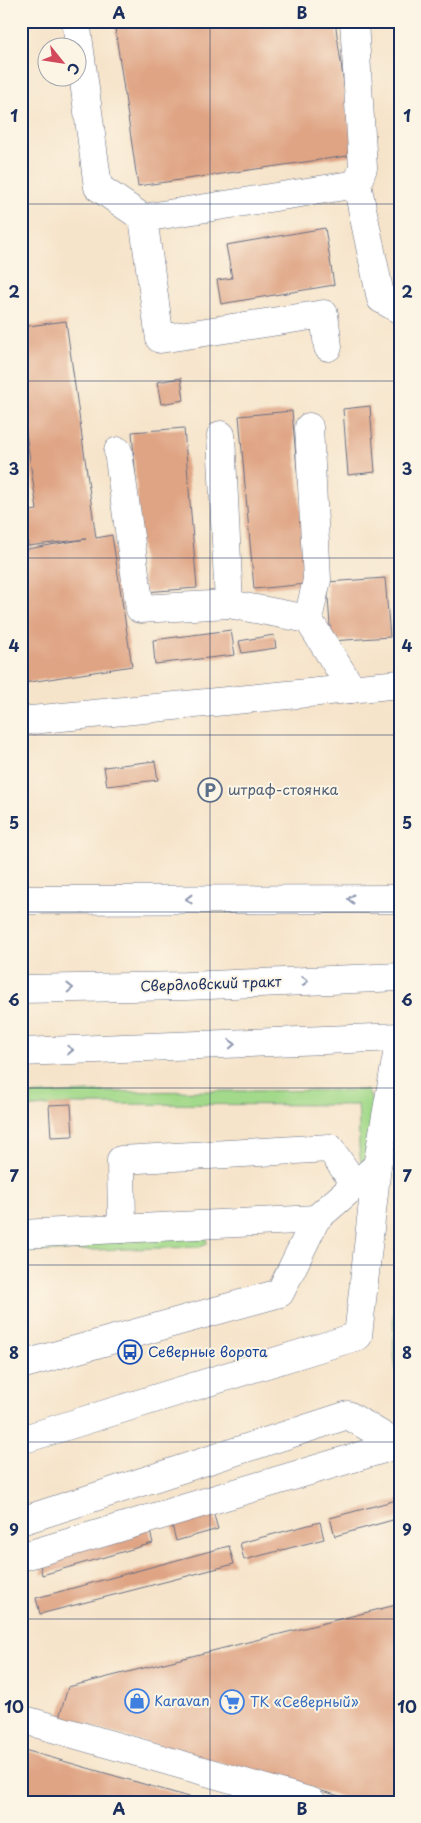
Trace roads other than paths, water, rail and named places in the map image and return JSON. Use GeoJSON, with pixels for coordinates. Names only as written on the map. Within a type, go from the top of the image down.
{"type":"FeatureCollection","features":[{"type":"Feature","properties":{"kind":"main road"},"geometry":{"type":"LineString","coordinates":[[76,21],[98,187],[143,218],[356,184]]}},
{"type":"Feature","properties":{"kind":"main road"},"geometry":{"type":"LineString","coordinates":[[354,21],[364,168],[356,184],[381,299],[400,310]]}},
{"type":"Feature","properties":{"kind":"main road"},"geometry":{"type":"LineString","coordinates":[[143,218],[160,339],[324,314],[328,347]]}},
{"type":"Feature","properties":{"kind":"main road"},"geometry":{"type":"LineString","coordinates":[[309,427],[317,580],[308,619],[352,689]]}},
{"type":"Feature","properties":{"kind":"main road"},"geometry":{"type":"LineString","coordinates":[[221,434],[229,604]]}},
{"type":"Feature","properties":{"kind":"main road"},"geometry":{"type":"LineString","coordinates":[[118,451],[140,609],[229,604],[308,619]]}},
{"type":"Feature","properties":{"kind":"main road"},"geometry":{"type":"LineString","coordinates":[[21,721],[400,684]]}},
{"type":"Feature","properties":{"kind":"main road"},"geometry":{"type":"LineString","coordinates":[[21,900],[400,899]]}},
{"type":"Feature","properties":{"kind":"main road","name":"Свердловский тракт"},"geometry":{"type":"LineString","coordinates":[[21,989],[186,986],[400,977]]}},
{"type":"Feature","properties":{"kind":"main road"},"geometry":{"type":"LineString","coordinates":[[21,1052],[400,1037],[377,1166],[358,1336],[21,1440]]}},
{"type":"Feature","properties":{"kind":"main road"},"geometry":{"type":"LineString","coordinates":[[122,1228],[121,1160],[330,1148],[355,1185]]}},
{"type":"Feature","properties":{"kind":"main road"},"geometry":{"type":"LineString","coordinates":[[21,1365],[280,1293],[316,1219],[377,1166]]}},
{"type":"Feature","properties":{"kind":"main road"},"geometry":{"type":"LineString","coordinates":[[21,1234],[316,1219]]}},
{"type":"Feature","properties":{"kind":"main road"},"geometry":{"type":"LineString","coordinates":[[21,1521],[348,1415],[399,1444]]}},
{"type":"Feature","properties":{"kind":"main road"},"geometry":{"type":"LineString","coordinates":[[21,1557],[399,1444]]}},
{"type":"Feature","properties":{"kind":"main road"},"geometry":{"type":"LineString","coordinates":[[21,1719],[312,1802]]}},
{"type":"Feature","properties":{"kind":"place","name":"штраф-стоянка"},"geometry":{"type":"Point","coordinates":[210,790]}},
{"type":"Feature","properties":{"kind":"place","name":"Северные ворота"},"geometry":{"type":"Point","coordinates":[130,1352]}},
{"type":"Feature","properties":{"kind":"place","name":"Karavan"},"geometry":{"type":"Point","coordinates":[137,1701]}},
{"type":"Feature","properties":{"kind":"place","name":"ТК «Северный»"},"geometry":{"type":"Point","coordinates":[232,1702]}}]}
